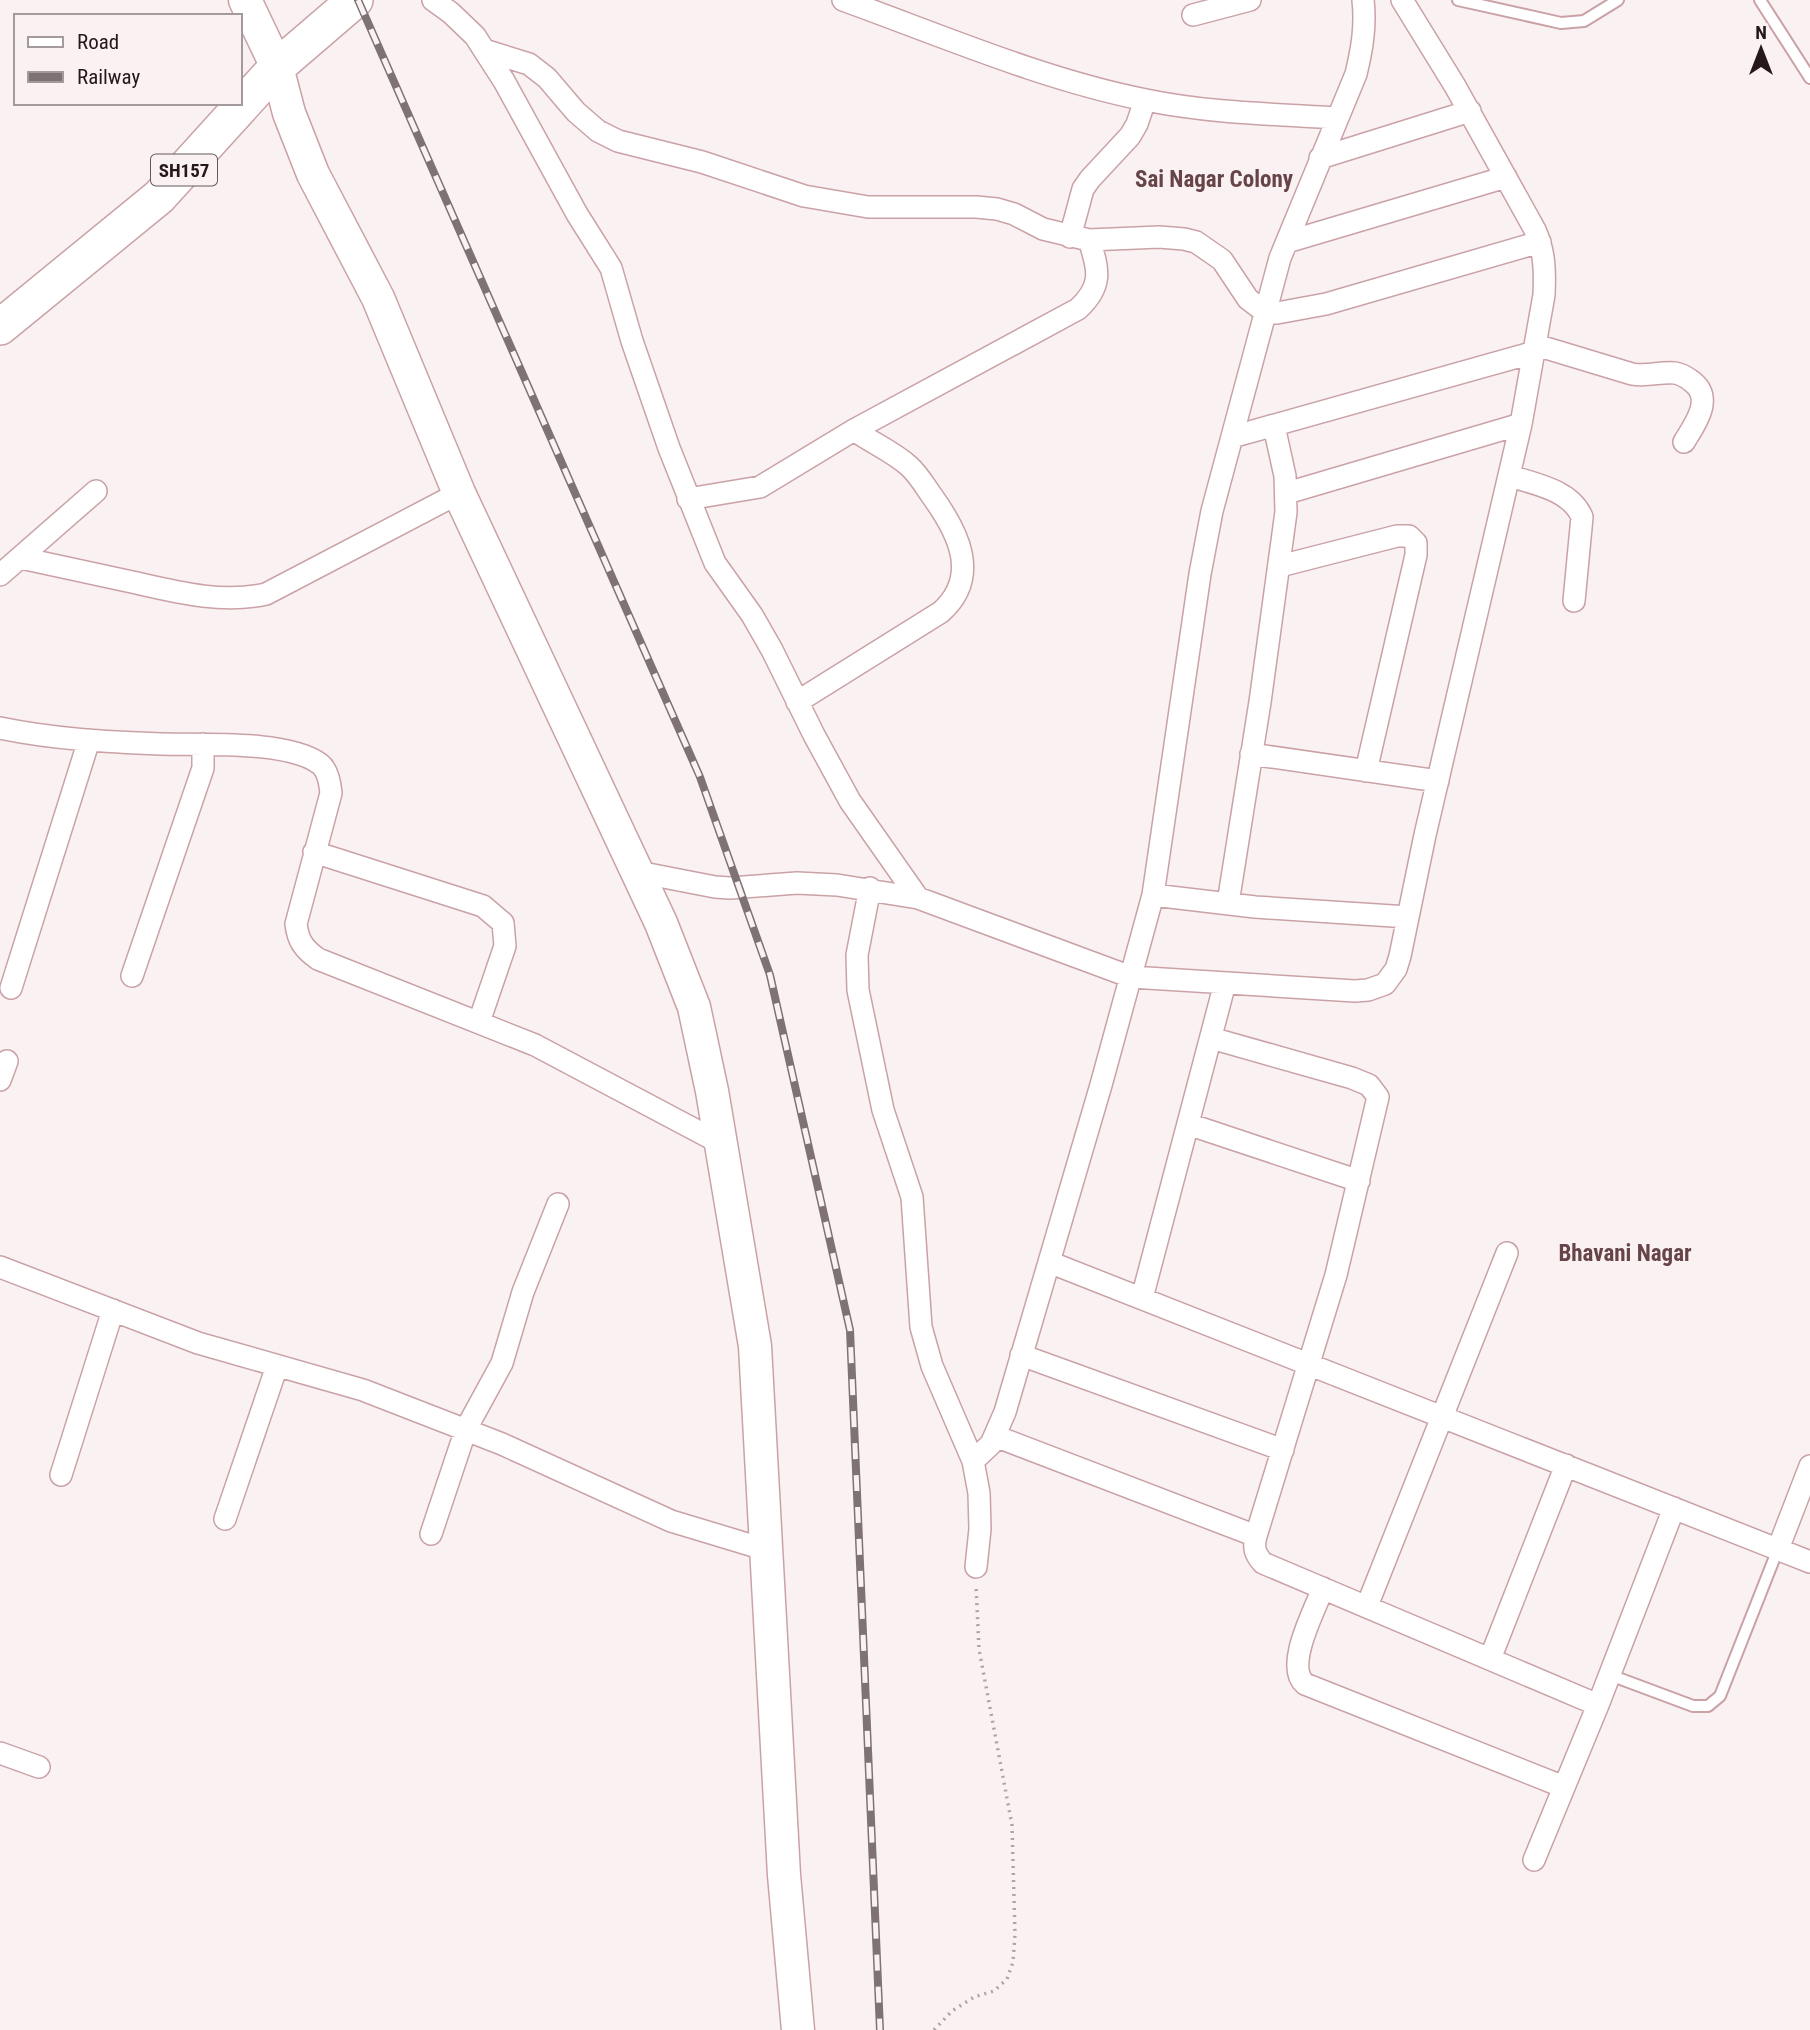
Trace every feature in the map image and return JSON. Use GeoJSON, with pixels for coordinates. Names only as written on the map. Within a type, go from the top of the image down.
{"type":"FeatureCollection","features":[{"type":"Feature","properties":{"kind":"main road","name":"SH157"},"geometry":{"type":"LineString","coordinates":[[5,314],[159,197],[277,67],[355,0]]}},
{"type":"Feature","properties":{"kind":"street"},"geometry":{"type":"LineString","coordinates":[[245,0],[277,67],[289,113],[313,174],[378,298],[459,493],[638,872],[681,969],[694,1007],[755,1346],[784,1875],[798,2030]]}},
{"type":"Feature","properties":{"kind":"street"},"geometry":{"type":"LineString","coordinates":[[433,0],[475,36],[504,80],[577,214],[611,268],[632,341],[688,499],[715,563],[752,615],[850,801],[918,898]]}},
{"type":"Feature","properties":{"kind":"street"},"geometry":{"type":"LineString","coordinates":[[843,0],[1052,75],[1145,100],[1244,112],[1336,118]]}},
{"type":"Feature","properties":{"kind":"street"},"geometry":{"type":"LineString","coordinates":[[1193,15],[1250,0]]}},
{"type":"Feature","properties":{"kind":"street"},"geometry":{"type":"LineString","coordinates":[[972,1461],[985,1451],[995,1436],[1021,1355],[1153,895],[1200,574],[1212,511],[1280,258],[1356,74],[1363,46],[1363,0]]}},
{"type":"Feature","properties":{"kind":"street"},"geometry":{"type":"LineString","coordinates":[[638,872],[730,888],[797,883],[870,888],[918,898],[1131,977],[1355,991],[1385,984],[1396,969],[1510,476],[1535,349],[1545,274],[1540,242],[1470,111],[1402,0]]}},
{"type":"Feature","properties":{"kind":"street"},"geometry":{"type":"LineString","coordinates":[[484,50],[529,64],[547,78],[576,112],[598,131],[618,141],[702,162],[804,196],[869,207],[976,206],[997,209],[1014,214],[1043,229],[1079,239],[1159,237],[1196,242],[1222,260],[1248,299],[1265,312],[1277,313],[1326,304],[1540,242]]}},
{"type":"Feature","properties":{"kind":"street"},"geometry":{"type":"LineString","coordinates":[[688,499],[760,487],[855,430],[1078,309],[1089,299],[1097,283],[1097,264],[1079,239],[1083,189],[1130,136],[1145,100]]}},
{"type":"Feature","properties":{"kind":"street"},"geometry":{"type":"LineString","coordinates":[[1320,158],[1470,111]]}},
{"type":"Feature","properties":{"kind":"street"},"geometry":{"type":"LineString","coordinates":[[1287,242],[1506,177]]}},
{"type":"Feature","properties":{"kind":"street"},"geometry":{"type":"LineString","coordinates":[[1232,437],[1535,349],[1632,374],[1646,376],[1678,373],[1686,377],[1699,388],[1703,407],[1684,442]]}},
{"type":"Feature","properties":{"kind":"street"},"geometry":{"type":"LineString","coordinates":[[1287,493],[1521,424]]}},
{"type":"Feature","properties":{"kind":"street"},"geometry":{"type":"LineString","coordinates":[[1228,904],[1280,566],[1287,493],[1274,425]]}},
{"type":"Feature","properties":{"kind":"street"},"geometry":{"type":"LineString","coordinates":[[797,702],[941,612],[952,602],[961,578],[963,560],[956,534],[912,468],[894,453],[855,430]]}},
{"type":"Feature","properties":{"kind":"street"},"geometry":{"type":"LineString","coordinates":[[1510,476],[1568,498],[1579,508],[1583,517],[1574,601]]}},
{"type":"Feature","properties":{"kind":"street"},"geometry":{"type":"LineString","coordinates":[[0,575],[96,491]]}},
{"type":"Feature","properties":{"kind":"street"},"geometry":{"type":"LineString","coordinates":[[21,558],[177,592],[207,597],[248,598],[266,594],[459,493]]}},
{"type":"Feature","properties":{"kind":"street"},"geometry":{"type":"LineString","coordinates":[[1280,566],[1397,536],[1409,536],[1416,543],[1410,583],[1366,771]]}},
{"type":"Feature","properties":{"kind":"street"},"geometry":{"type":"LineString","coordinates":[[0,728],[35,735],[89,740],[242,745],[297,753],[322,764],[329,779],[331,793],[296,925],[298,938],[305,950],[318,960],[535,1045],[720,1143]]}},
{"type":"Feature","properties":{"kind":"street"},"geometry":{"type":"LineString","coordinates":[[11,988],[89,740]]}},
{"type":"Feature","properties":{"kind":"street"},"geometry":{"type":"LineString","coordinates":[[132,976],[203,768],[203,744]]}},
{"type":"Feature","properties":{"kind":"street"},"geometry":{"type":"LineString","coordinates":[[1251,754],[1438,781]]}},
{"type":"Feature","properties":{"kind":"street"},"geometry":{"type":"LineString","coordinates":[[314,852],[482,906],[503,923],[505,946],[479,1022]]}},
{"type":"Feature","properties":{"kind":"street"},"geometry":{"type":"LineString","coordinates":[[870,888],[857,955],[862,1017],[883,1110],[912,1198],[921,1327],[932,1366],[972,1461],[979,1493],[980,1529],[976,1567]]}},
{"type":"Feature","properties":{"kind":"street"},"geometry":{"type":"LineString","coordinates":[[1153,895],[1343,914],[1408,916]]}},
{"type":"Feature","properties":{"kind":"street"},"geometry":{"type":"LineString","coordinates":[[1142,1298],[1226,983]]}},
{"type":"Feature","properties":{"kind":"street"},"geometry":{"type":"LineString","coordinates":[[1210,1038],[1352,1078],[1370,1085],[1378,1097],[1336,1275],[1256,1536],[1256,1556],[1263,1563],[1598,1705]]}},
{"type":"Feature","properties":{"kind":"street"},"geometry":{"type":"LineString","coordinates":[[1188,1124],[1359,1181]]}},
{"type":"Feature","properties":{"kind":"street"},"geometry":{"type":"LineString","coordinates":[[431,1534],[466,1429],[502,1363],[523,1292],[558,1204]]}},
{"type":"Feature","properties":{"kind":"street"},"geometry":{"type":"LineString","coordinates":[[1367,1606],[1507,1253]]}},
{"type":"Feature","properties":{"kind":"street"},"geometry":{"type":"LineString","coordinates":[[1049,1262],[1810,1562]]}},
{"type":"Feature","properties":{"kind":"street"},"geometry":{"type":"LineString","coordinates":[[0,1267],[198,1343],[363,1390],[466,1429],[671,1521],[767,1550]]}},
{"type":"Feature","properties":{"kind":"street"},"geometry":{"type":"LineString","coordinates":[[61,1475],[113,1310]]}},
{"type":"Feature","properties":{"kind":"street"},"geometry":{"type":"LineString","coordinates":[[1021,1355],[1283,1450]]}},
{"type":"Feature","properties":{"kind":"street"},"geometry":{"type":"LineString","coordinates":[[225,1519],[278,1366]]}},
{"type":"Feature","properties":{"kind":"street"},"geometry":{"type":"LineString","coordinates":[[995,1436],[1256,1536]]}},
{"type":"Feature","properties":{"kind":"street"},"geometry":{"type":"LineString","coordinates":[[1490,1659],[1566,1465]]}},
{"type":"Feature","properties":{"kind":"street"},"geometry":{"type":"LineString","coordinates":[[1778,1549],[1810,1466]]}},
{"type":"Feature","properties":{"kind":"street"},"geometry":{"type":"LineString","coordinates":[[1534,1860],[1610,1675],[1674,1508]]}},
{"type":"Feature","properties":{"kind":"street"},"geometry":{"type":"LineString","coordinates":[[1323,1588],[1297,1658],[1297,1675],[1304,1684],[1564,1787]]}},
{"type":"Feature","properties":{"kind":"street"},"geometry":{"type":"LineString","coordinates":[[0,1753],[39,1767]]}},
{"type":"Feature","properties":{"kind":"lane"},"geometry":{"type":"LineString","coordinates":[[1458,0],[1561,23],[1584,21],[1618,0]]}},
{"type":"Feature","properties":{"kind":"lane"},"geometry":{"type":"LineString","coordinates":[[1760,0],[1810,78]]}},
{"type":"Feature","properties":{"kind":"lane"},"geometry":{"type":"LineString","coordinates":[[1610,1675],[1693,1706],[1708,1706],[1720,1696],[1778,1549]]}},
{"type":"Feature","properties":{"kind":"path"},"geometry":{"type":"LineString","coordinates":[[934,2030],[952,2011],[974,1997],[994,1991],[1007,1979],[1013,1962],[1015,1934],[1012,1825],[979,1649],[976,1567]]}},
{"type":"Feature","properties":{"kind":"railway"},"geometry":{"type":"LineString","coordinates":[[358,0],[700,777],[770,975],[850,1330],[880,2030]]}},
{"type":"Feature","properties":{"kind":"district","name":"Sai Nagar Colony"},"geometry":{"type":"Point","coordinates":[1214,179]}},
{"type":"Feature","properties":{"kind":"district","name":"Bhavani Nagar"},"geometry":{"type":"Point","coordinates":[1625,1253]}}]}
